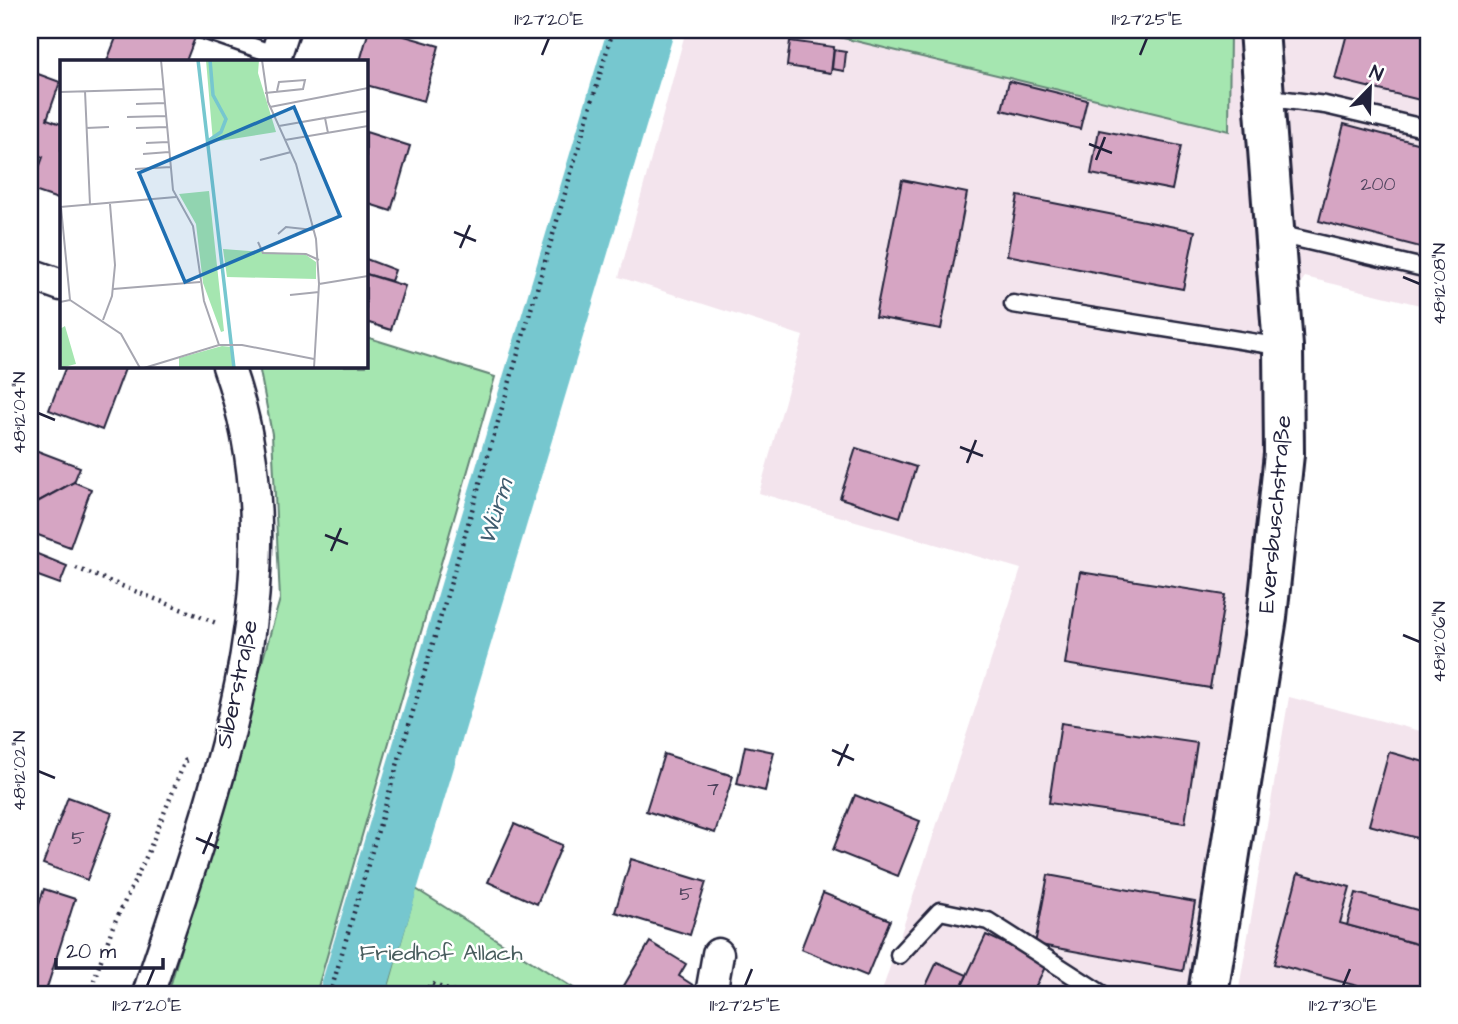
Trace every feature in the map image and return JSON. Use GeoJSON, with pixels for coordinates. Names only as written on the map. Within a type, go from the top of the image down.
{"type":"FeatureCollection","features":[{"type":"Feature","properties":{"kind":"main road","name":"Eversbuschstraße"},"geometry":{"type":"LineString","coordinates":[[1208,994],[1267,617],[1284,454],[1283,347],[1260,38]]}},
{"type":"Feature","properties":{"kind":"street"},"geometry":{"type":"LineString","coordinates":[[30,274],[60,285]]}},
{"type":"Feature","properties":{"kind":"street","name":"Siberstraße"},"geometry":{"type":"LineString","coordinates":[[148,994],[197,846],[242,681],[249,635],[258,546],[252,455],[229,368]]}},
{"type":"Feature","properties":{"kind":"street"},"geometry":{"type":"LineString","coordinates":[[711,994],[718,954]]}},
{"type":"Feature","properties":{"kind":"lane"},"geometry":{"type":"LineString","coordinates":[[204,30],[278,49]]}},
{"type":"Feature","properties":{"kind":"lane"},"geometry":{"type":"LineString","coordinates":[[1263,97],[1325,105],[1428,129]]}},
{"type":"Feature","properties":{"kind":"lane"},"geometry":{"type":"LineString","coordinates":[[1273,233],[1428,269]]}},
{"type":"Feature","properties":{"kind":"lane"},"geometry":{"type":"LineString","coordinates":[[1013,304],[1283,347]]}},
{"type":"Feature","properties":{"kind":"lane"},"geometry":{"type":"LineString","coordinates":[[899,955],[940,911],[988,921],[1102,994]]}},
{"type":"Feature","properties":{"kind":"path"},"geometry":{"type":"LineString","coordinates":[[330,994],[613,30]]}},
{"type":"Feature","properties":{"kind":"path"},"geometry":{"type":"LineString","coordinates":[[76,569],[249,635]]}},
{"type":"Feature","properties":{"kind":"path"},"geometry":{"type":"LineString","coordinates":[[89,994],[113,926],[148,853],[185,761],[225,746]]}},
{"type":"Feature","properties":{"kind":"path"},"geometry":{"type":"LineString","coordinates":[[427,994],[430,983],[458,994]]}},
{"type":"Feature","properties":{"kind":"shaded area"},"geometry":{"type":"Polygon","coordinates":[[[686,30],[809,30],[1229,131],[1230,30],[1428,30],[1428,307],[1305,277],[1279,310],[1284,388],[1197,994],[881,994],[1021,569],[759,493],[803,336],[619,277],[686,30]]]}},
{"type":"Feature","properties":{"kind":"shaded area"},"geometry":{"type":"Polygon","coordinates":[[[1289,697],[1428,733],[1428,994],[1238,994],[1289,697]]]}},
{"type":"Feature","properties":{"kind":"green space"},"geometry":{"type":"Polygon","coordinates":[[[809,30],[1230,30],[1229,131],[843,38],[809,30]]]}},
{"type":"Feature","properties":{"kind":"green space"},"geometry":{"type":"Polygon","coordinates":[[[368,338],[495,377],[316,994],[168,994],[280,599],[272,434],[259,368],[368,368],[368,338]]]}},
{"type":"Feature","properties":{"kind":"green space","name":"Friedhof Allach"},"geometry":{"type":"Polygon","coordinates":[[[416,889],[583,994],[386,994],[416,889]]]}},
{"type":"Feature","properties":{"kind":"building"},"geometry":{"type":"Polygon","coordinates":[[[119,30],[183,30],[196,35],[186,60],[107,60],[119,30]]]}},
{"type":"Feature","properties":{"kind":"building"},"geometry":{"type":"Polygon","coordinates":[[[369,30],[384,30],[439,46],[424,101],[368,86],[368,60],[360,60],[369,30]]]}},
{"type":"Feature","properties":{"kind":"building"},"geometry":{"type":"Polygon","coordinates":[[[1348,30],[1428,30],[1428,102],[1335,79],[1348,30]]]}},
{"type":"Feature","properties":{"kind":"building"},"geometry":{"type":"Polygon","coordinates":[[[790,41],[834,47],[831,73],[787,66],[790,41]]]}},
{"type":"Feature","properties":{"kind":"building"},"geometry":{"type":"Polygon","coordinates":[[[834,50],[846,52],[844,71],[832,69],[834,50]]]}},
{"type":"Feature","properties":{"kind":"building"},"geometry":{"type":"Polygon","coordinates":[[[38,74],[60,82],[47,119],[60,124],[60,200],[31,190],[43,157],[30,152],[30,98],[38,74]]]}},
{"type":"Feature","properties":{"kind":"building"},"geometry":{"type":"Polygon","coordinates":[[[1009,81],[1087,100],[1080,129],[1002,110],[1009,81]]]}},
{"type":"Feature","properties":{"kind":"building"},"geometry":{"type":"Polygon","coordinates":[[[1344,124],[1428,146],[1428,249],[1319,221],[1344,124]]]}},
{"type":"Feature","properties":{"kind":"building"},"geometry":{"type":"Polygon","coordinates":[[[1099,130],[1181,146],[1172,190],[1091,174],[1099,130]]]}},
{"type":"Feature","properties":{"kind":"building"},"geometry":{"type":"Polygon","coordinates":[[[368,133],[410,146],[391,211],[368,204],[368,133]]]}},
{"type":"Feature","properties":{"kind":"building"},"geometry":{"type":"Polygon","coordinates":[[[902,180],[967,193],[941,329],[875,317],[902,180]]]}},
{"type":"Feature","properties":{"kind":"building"},"geometry":{"type":"Polygon","coordinates":[[[1018,196],[1195,231],[1183,289],[1007,255],[1018,196]]]}},
{"type":"Feature","properties":{"kind":"building"},"geometry":{"type":"Polygon","coordinates":[[[368,260],[395,270],[391,281],[368,275],[368,260]]]}},
{"type":"Feature","properties":{"kind":"building"},"geometry":{"type":"Polygon","coordinates":[[[368,275],[405,286],[391,330],[368,323],[368,275]]]}},
{"type":"Feature","properties":{"kind":"building"},"geometry":{"type":"Polygon","coordinates":[[[65,368],[125,368],[102,430],[49,410],[65,368]]]}},
{"type":"Feature","properties":{"kind":"building"},"geometry":{"type":"Polygon","coordinates":[[[30,448],[80,467],[74,482],[30,506],[30,448]]]}},
{"type":"Feature","properties":{"kind":"building"},"geometry":{"type":"Polygon","coordinates":[[[856,448],[916,467],[900,517],[840,498],[856,448]]]}},
{"type":"Feature","properties":{"kind":"building"},"geometry":{"type":"Polygon","coordinates":[[[74,482],[91,489],[70,547],[30,532],[30,506],[74,482]]]}},
{"type":"Feature","properties":{"kind":"building"},"geometry":{"type":"Polygon","coordinates":[[[30,551],[67,566],[60,584],[30,573],[30,551]]]}},
{"type":"Feature","properties":{"kind":"building"},"geometry":{"type":"Polygon","coordinates":[[[1080,572],[1225,595],[1210,688],[1065,664],[1080,572]]]}},
{"type":"Feature","properties":{"kind":"building"},"geometry":{"type":"Polygon","coordinates":[[[30,577],[36,579],[30,616],[30,577]]]}},
{"type":"Feature","properties":{"kind":"building"},"geometry":{"type":"Polygon","coordinates":[[[1061,723],[1197,743],[1185,823],[1049,803],[1061,723]]]}},
{"type":"Feature","properties":{"kind":"building"},"geometry":{"type":"Polygon","coordinates":[[[745,746],[774,752],[765,791],[737,784],[745,746]]]}},
{"type":"Feature","properties":{"kind":"building"},"geometry":{"type":"Polygon","coordinates":[[[1389,752],[1428,763],[1428,841],[1369,825],[1389,752]]]}},
{"type":"Feature","properties":{"kind":"building"},"geometry":{"type":"Polygon","coordinates":[[[664,754],[733,776],[715,833],[646,811],[664,754]]]}},
{"type":"Feature","properties":{"kind":"building"},"geometry":{"type":"Polygon","coordinates":[[[855,795],[920,821],[898,876],[833,850],[855,795]]]}},
{"type":"Feature","properties":{"kind":"building"},"geometry":{"type":"Polygon","coordinates":[[[68,797],[112,813],[87,880],[43,864],[68,797]]]}},
{"type":"Feature","properties":{"kind":"building"},"geometry":{"type":"Polygon","coordinates":[[[514,824],[562,845],[537,904],[488,882],[514,824]]]}},
{"type":"Feature","properties":{"kind":"building"},"geometry":{"type":"Polygon","coordinates":[[[631,859],[706,882],[690,935],[615,912],[631,859]]]}},
{"type":"Feature","properties":{"kind":"building"},"geometry":{"type":"Polygon","coordinates":[[[1298,873],[1350,887],[1340,923],[1428,947],[1428,994],[1388,994],[1274,964],[1298,873]]]}},
{"type":"Feature","properties":{"kind":"building"},"geometry":{"type":"Polygon","coordinates":[[[1048,875],[1195,902],[1183,971],[1035,944],[1048,875]]]}},
{"type":"Feature","properties":{"kind":"building"},"geometry":{"type":"Polygon","coordinates":[[[44,889],[75,899],[45,994],[30,994],[30,918],[34,920],[44,889]]]}},
{"type":"Feature","properties":{"kind":"building"},"geometry":{"type":"Polygon","coordinates":[[[823,893],[890,920],[867,976],[801,949],[823,893]]]}},
{"type":"Feature","properties":{"kind":"building"},"geometry":{"type":"Polygon","coordinates":[[[1356,893],[1428,913],[1428,947],[1347,925],[1356,893]]]}},
{"type":"Feature","properties":{"kind":"building"},"geometry":{"type":"Polygon","coordinates":[[[986,935],[1047,963],[1032,994],[958,994],[986,935]]]}},
{"type":"Feature","properties":{"kind":"building"},"geometry":{"type":"Polygon","coordinates":[[[650,942],[686,964],[679,976],[699,989],[696,994],[619,994],[650,942]]]}},
{"type":"Feature","properties":{"kind":"building"},"geometry":{"type":"Polygon","coordinates":[[[937,962],[967,975],[958,994],[922,994],[937,962]]]}},
{"type":"Feature","properties":{"kind":"waterway","name":"Würm"},"geometry":{"type":"LineString","coordinates":[[352,994],[641,30]]}}]}
